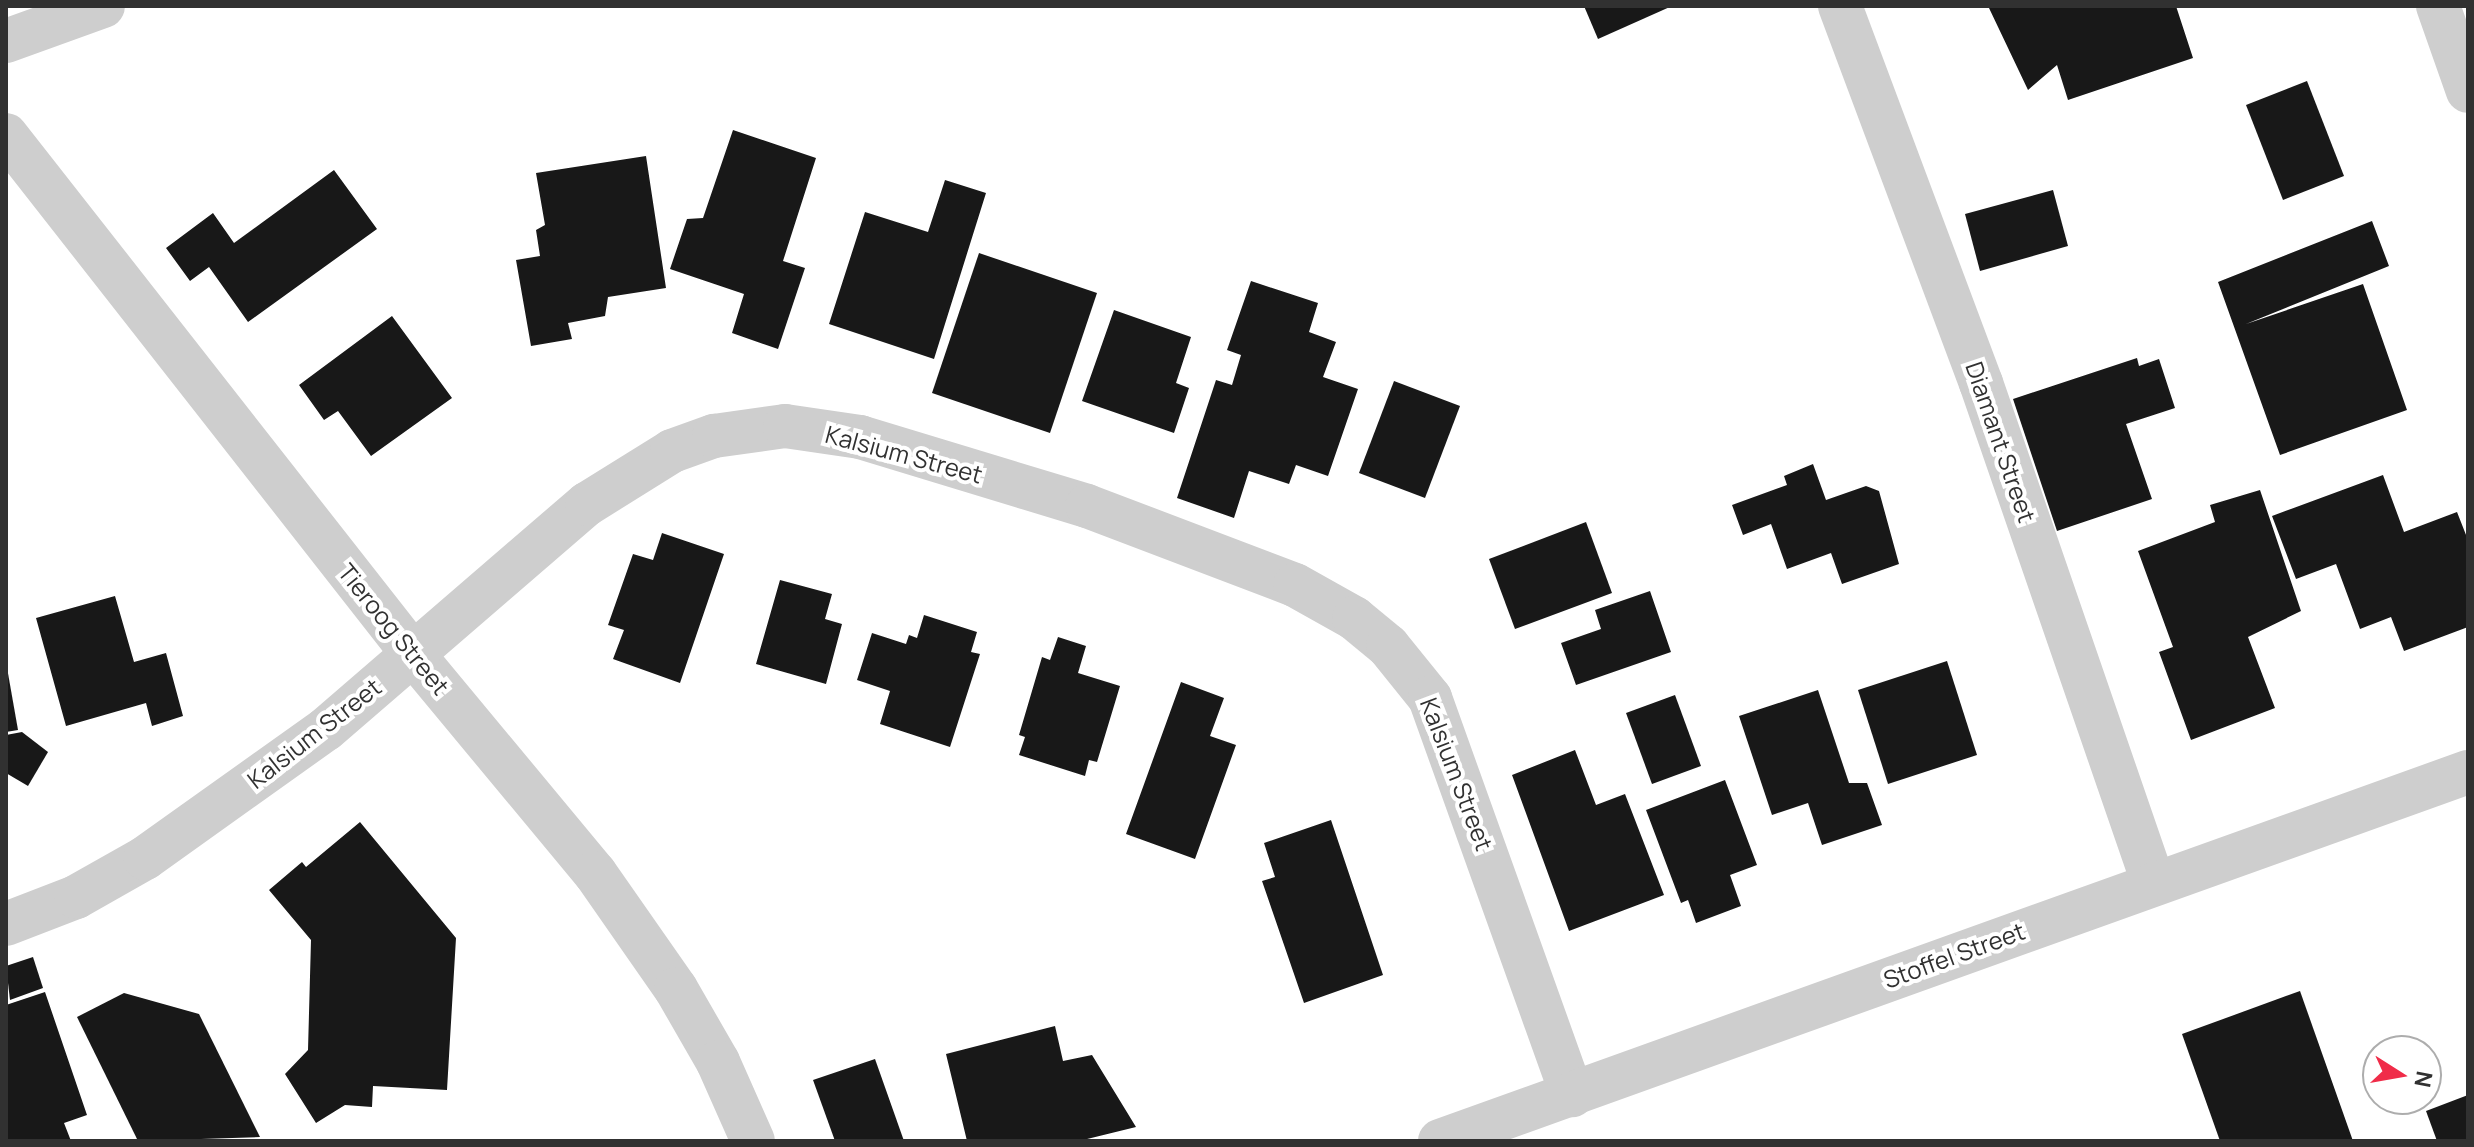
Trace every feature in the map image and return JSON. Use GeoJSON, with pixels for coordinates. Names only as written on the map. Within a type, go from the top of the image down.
{"type":"FeatureCollection","features":[{"type":"Feature","properties":{"kind":"street"},"geometry":{"type":"LineString","coordinates":[[6,41],[103,6]]}},
{"type":"Feature","properties":{"kind":"street","name":"Diamant Street"},"geometry":{"type":"LineString","coordinates":[[1840,6],[1981,383],[2153,882]]}},
{"type":"Feature","properties":{"kind":"street"},"geometry":{"type":"LineString","coordinates":[[2438,6],[2468,91]]}},
{"type":"Feature","properties":{"kind":"street","name":"Tieroog Street"},"geometry":{"type":"LineString","coordinates":[[6,135],[413,654],[595,873],[676,989],[718,1062],[753,1141]]}},
{"type":"Feature","properties":{"kind":"street","name":"Kalsium Street"},"geometry":{"type":"LineString","coordinates":[[6,924],[76,897],[145,858],[326,729],[587,504],[672,451],[754,427],[860,437],[1087,506],[1280,579],[1327,601],[1377,636],[1411,669],[1430,698],[1572,1095]]}},
{"type":"Feature","properties":{"kind":"street","name":"Stoffel Street"},"geometry":{"type":"LineString","coordinates":[[1440,1141],[2153,882],[2468,772]]}},
{"type":"Feature","properties":{"kind":"building"},"geometry":{"type":"Polygon","coordinates":[[[1584,6],[1672,6],[1598,39],[1584,6]]]}},
{"type":"Feature","properties":{"kind":"building"},"geometry":{"type":"Polygon","coordinates":[[[2176,6],[2193,58],[2068,100],[2057,65],[2028,90],[1989,8],[2176,6]]]}},
{"type":"Feature","properties":{"kind":"building"},"geometry":{"type":"Polygon","coordinates":[[[2307,81],[2344,176],[2283,200],[2246,105],[2307,81]]]}},
{"type":"Feature","properties":{"kind":"building"},"geometry":{"type":"Polygon","coordinates":[[[733,130],[816,158],[783,261],[805,268],[778,349],[732,333],[744,294],[670,269],[687,219],[703,218],[733,130]]]}},
{"type":"Feature","properties":{"kind":"building"},"geometry":{"type":"Polygon","coordinates":[[[646,156],[666,288],[608,297],[605,316],[568,323],[572,339],[531,346],[516,260],[540,256],[536,230],[545,225],[536,173],[646,156]]]}},
{"type":"Feature","properties":{"kind":"building"},"geometry":{"type":"Polygon","coordinates":[[[334,170],[377,229],[248,322],[209,267],[190,281],[166,248],[213,213],[234,243],[334,170]]]}},
{"type":"Feature","properties":{"kind":"building"},"geometry":{"type":"Polygon","coordinates":[[[945,180],[986,193],[934,359],[829,324],[865,212],[928,232],[945,180]]]}},
{"type":"Feature","properties":{"kind":"building"},"geometry":{"type":"Polygon","coordinates":[[[2053,190],[2068,246],[1980,271],[1965,214],[2053,190]]]}},
{"type":"Feature","properties":{"kind":"building"},"geometry":{"type":"Polygon","coordinates":[[[2372,221],[2389,266],[2246,324],[2363,284],[2407,410],[2280,455],[2218,282],[2372,221]]]}},
{"type":"Feature","properties":{"kind":"building"},"geometry":{"type":"Polygon","coordinates":[[[979,253],[1097,293],[1050,433],[932,393],[979,253]]]}},
{"type":"Feature","properties":{"kind":"building"},"geometry":{"type":"Polygon","coordinates":[[[1251,281],[1318,303],[1309,332],[1336,342],[1323,377],[1358,389],[1328,476],[1296,465],[1289,484],[1249,471],[1234,518],[1177,498],[1216,380],[1232,385],[1241,355],[1227,350],[1251,281]]]}},
{"type":"Feature","properties":{"kind":"building"},"geometry":{"type":"Polygon","coordinates":[[[1114,310],[1191,337],[1176,383],[1189,388],[1174,433],[1082,401],[1114,310]]]}},
{"type":"Feature","properties":{"kind":"building"},"geometry":{"type":"Polygon","coordinates":[[[392,316],[452,398],[371,456],[338,411],[324,420],[299,385],[392,316]]]}},
{"type":"Feature","properties":{"kind":"building"},"geometry":{"type":"Polygon","coordinates":[[[2137,358],[2139,366],[2159,359],[2175,408],[2126,424],[2152,499],[2057,531],[2013,399],[2137,358]]]}},
{"type":"Feature","properties":{"kind":"building"},"geometry":{"type":"Polygon","coordinates":[[[1394,381],[1460,406],[1425,498],[1359,473],[1394,381]]]}},
{"type":"Feature","properties":{"kind":"building"},"geometry":{"type":"Polygon","coordinates":[[[1813,464],[1826,500],[1866,486],[1879,491],[1899,564],[1842,584],[1831,553],[1787,569],[1771,524],[1743,535],[1732,505],[1787,485],[1784,476],[1813,464]]]}},
{"type":"Feature","properties":{"kind":"building"},"geometry":{"type":"Polygon","coordinates":[[[2383,475],[2404,532],[2457,512],[2468,540],[2468,627],[2404,651],[2391,617],[2360,629],[2336,564],[2296,579],[2272,516],[2383,475]]]}},
{"type":"Feature","properties":{"kind":"building"},"geometry":{"type":"Polygon","coordinates":[[[2260,490],[2301,611],[2248,637],[2275,708],[2191,740],[2159,652],[2173,647],[2138,551],[2215,522],[2210,505],[2260,490]]]}},
{"type":"Feature","properties":{"kind":"building"},"geometry":{"type":"Polygon","coordinates":[[[1586,522],[1612,593],[1515,629],[1489,559],[1586,522]]]}},
{"type":"Feature","properties":{"kind":"building"},"geometry":{"type":"Polygon","coordinates":[[[662,533],[724,554],[680,683],[613,659],[624,630],[608,625],[633,554],[653,560],[662,533]]]}},
{"type":"Feature","properties":{"kind":"building"},"geometry":{"type":"Polygon","coordinates":[[[780,580],[832,594],[825,619],[842,624],[826,684],[756,664],[780,580]]]}},
{"type":"Feature","properties":{"kind":"building"},"geometry":{"type":"Polygon","coordinates":[[[1650,591],[1671,652],[1576,685],[1561,643],[1601,629],[1595,610],[1650,591]]]}},
{"type":"Feature","properties":{"kind":"building"},"geometry":{"type":"Polygon","coordinates":[[[115,596],[134,662],[166,653],[183,716],[152,726],[146,703],[66,726],[36,618],[115,596]]]}},
{"type":"Feature","properties":{"kind":"building"},"geometry":{"type":"Polygon","coordinates":[[[924,615],[977,632],[971,652],[980,654],[950,747],[880,724],[890,691],[857,680],[872,633],[906,644],[909,635],[917,638],[924,615]]]}},
{"type":"Feature","properties":{"kind":"building"},"geometry":{"type":"Polygon","coordinates":[[[1058,637],[1086,646],[1078,673],[1120,686],[1097,762],[1089,760],[1085,776],[1019,755],[1025,737],[1019,735],[1042,657],[1050,660],[1058,637]]]}},
{"type":"Feature","properties":{"kind":"building"},"geometry":{"type":"Polygon","coordinates":[[[1947,661],[1977,755],[1888,784],[1858,690],[1947,661]]]}},
{"type":"Feature","properties":{"kind":"building"},"geometry":{"type":"Polygon","coordinates":[[[6,662],[18,730],[6,732],[6,662]]]}},
{"type":"Feature","properties":{"kind":"building"},"geometry":{"type":"Polygon","coordinates":[[[1181,682],[1224,698],[1210,736],[1236,745],[1195,859],[1126,834],[1181,682]]]}},
{"type":"Feature","properties":{"kind":"building"},"geometry":{"type":"Polygon","coordinates":[[[1818,690],[1849,783],[1867,783],[1882,825],[1822,845],[1808,803],[1772,815],[1739,716],[1818,690]]]}},
{"type":"Feature","properties":{"kind":"building"},"geometry":{"type":"Polygon","coordinates":[[[1675,695],[1701,766],[1652,784],[1626,713],[1675,695]]]}},
{"type":"Feature","properties":{"kind":"building"},"geometry":{"type":"Polygon","coordinates":[[[22,732],[48,752],[28,786],[6,773],[6,735],[22,732]]]}},
{"type":"Feature","properties":{"kind":"building"},"geometry":{"type":"Polygon","coordinates":[[[1575,750],[1596,805],[1625,794],[1664,895],[1569,931],[1512,775],[1575,750]]]}},
{"type":"Feature","properties":{"kind":"building"},"geometry":{"type":"Polygon","coordinates":[[[1725,780],[1757,865],[1730,875],[1741,906],[1696,923],[1688,900],[1681,903],[1646,810],[1725,780]]]}},
{"type":"Feature","properties":{"kind":"building"},"geometry":{"type":"Polygon","coordinates":[[[1331,820],[1383,975],[1304,1003],[1262,881],[1275,877],[1264,843],[1331,820]]]}},
{"type":"Feature","properties":{"kind":"building"},"geometry":{"type":"Polygon","coordinates":[[[360,822],[456,938],[447,1090],[373,1086],[372,1107],[345,1105],[316,1123],[285,1074],[308,1050],[311,940],[269,890],[302,862],[306,867],[360,822]]]}},
{"type":"Feature","properties":{"kind":"building"},"geometry":{"type":"Polygon","coordinates":[[[33,957],[43,988],[10,1000],[6,966],[33,957]]]}},
{"type":"Feature","properties":{"kind":"building"},"geometry":{"type":"Polygon","coordinates":[[[2300,991],[2353,1141],[2220,1141],[2182,1034],[2300,991]]]}},
{"type":"Feature","properties":{"kind":"building"},"geometry":{"type":"Polygon","coordinates":[[[45,992],[87,1115],[64,1123],[71,1141],[6,1141],[6,1005],[45,992]]]}},
{"type":"Feature","properties":{"kind":"building"},"geometry":{"type":"Polygon","coordinates":[[[124,993],[199,1014],[260,1137],[138,1141],[77,1017],[124,993]]]}},
{"type":"Feature","properties":{"kind":"building"},"geometry":{"type":"Polygon","coordinates":[[[1055,1026],[1063,1061],[1092,1055],[1136,1127],[1079,1141],[967,1141],[946,1054],[1055,1026]]]}},
{"type":"Feature","properties":{"kind":"building"},"geometry":{"type":"Polygon","coordinates":[[[875,1059],[904,1141],[835,1141],[813,1080],[875,1059]]]}},
{"type":"Feature","properties":{"kind":"building"},"geometry":{"type":"Polygon","coordinates":[[[2468,1095],[2468,1141],[2437,1141],[2427,1115],[2442,1115],[2442,1105],[2468,1095]]]}}]}
